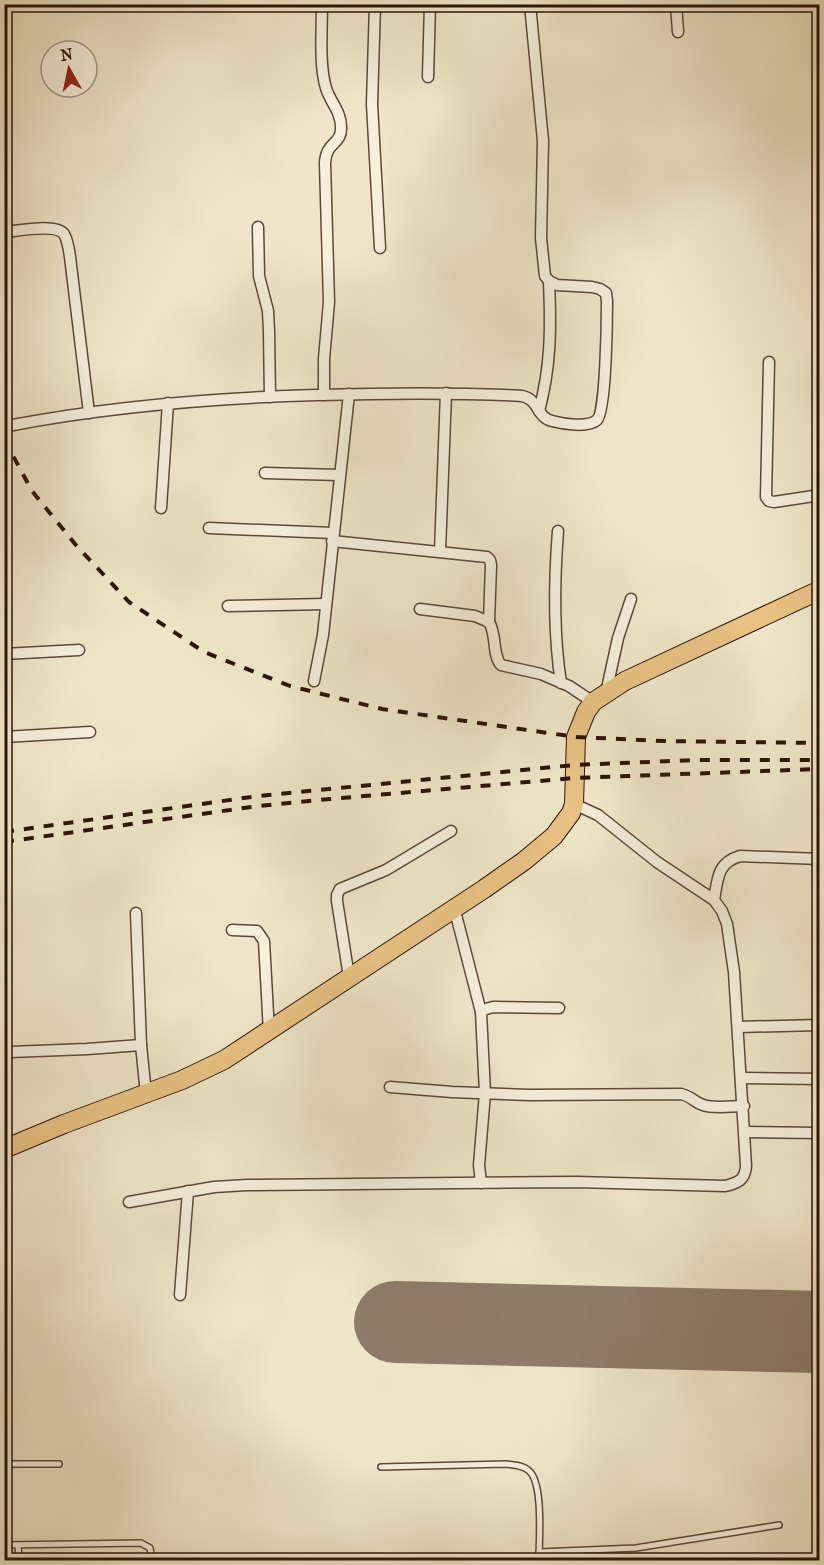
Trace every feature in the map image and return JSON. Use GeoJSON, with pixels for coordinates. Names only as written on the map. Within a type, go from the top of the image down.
{"type":"FeatureCollection","features":[{"type":"Feature","properties":{"kind":"highway"},"geometry":{"type":"LineString","coordinates":[[4,1149],[182,1080],[224,1060],[484,888],[542,847],[563,824],[574,804],[576,737],[586,712],[599,697],[625,681],[819,590]]}},
{"type":"Feature","properties":{"kind":"street"},"geometry":{"type":"LineString","coordinates":[[322,4],[326,87],[338,109],[341,127],[338,139],[327,149],[324,162],[329,302],[324,344],[324,395]]}},
{"type":"Feature","properties":{"kind":"street"},"geometry":{"type":"LineString","coordinates":[[375,4],[372,104],[380,248]]}},
{"type":"Feature","properties":{"kind":"street"},"geometry":{"type":"LineString","coordinates":[[428,77],[430,4]]}},
{"type":"Feature","properties":{"kind":"street"},"geometry":{"type":"LineString","coordinates":[[13,425],[168,403],[349,394],[446,393],[522,396],[529,397],[543,417],[550,421],[588,424],[599,418],[603,400],[608,301],[606,293],[592,287],[556,285],[544,276],[541,238],[543,141],[530,4]]}},
{"type":"Feature","properties":{"kind":"street"},"geometry":{"type":"LineString","coordinates":[[676,4],[678,32]]}},
{"type":"Feature","properties":{"kind":"street"},"geometry":{"type":"LineString","coordinates":[[258,227],[259,276],[268,311],[270,331],[270,397]]}},
{"type":"Feature","properties":{"kind":"street"},"geometry":{"type":"LineString","coordinates":[[4,232],[49,228],[63,232],[73,277],[89,413]]}},
{"type":"Feature","properties":{"kind":"street"},"geometry":{"type":"LineString","coordinates":[[539,411],[551,348],[549,281]]}},
{"type":"Feature","properties":{"kind":"street"},"geometry":{"type":"LineString","coordinates":[[770,362],[766,497],[769,501],[774,502],[819,495]]}},
{"type":"Feature","properties":{"kind":"street"},"geometry":{"type":"LineString","coordinates":[[440,551],[446,393]]}},
{"type":"Feature","properties":{"kind":"street"},"geometry":{"type":"LineString","coordinates":[[314,681],[323,635],[349,394]]}},
{"type":"Feature","properties":{"kind":"street"},"geometry":{"type":"LineString","coordinates":[[161,508],[168,403]]}},
{"type":"Feature","properties":{"kind":"street"},"geometry":{"type":"LineString","coordinates":[[265,473],[339,475]]}},
{"type":"Feature","properties":{"kind":"street"},"geometry":{"type":"LineString","coordinates":[[209,528],[333,537],[487,557],[490,560],[489,622],[495,634],[498,663],[541,674],[599,697],[631,599]]}},
{"type":"Feature","properties":{"kind":"street"},"geometry":{"type":"LineString","coordinates":[[558,531],[555,565],[555,625],[561,683]]}},
{"type":"Feature","properties":{"kind":"street"},"geometry":{"type":"LineString","coordinates":[[228,606],[326,604]]}},
{"type":"Feature","properties":{"kind":"street"},"geometry":{"type":"LineString","coordinates":[[420,609],[475,616],[489,622]]}},
{"type":"Feature","properties":{"kind":"street"},"geometry":{"type":"LineString","coordinates":[[4,654],[79,650]]}},
{"type":"Feature","properties":{"kind":"street"},"geometry":{"type":"LineString","coordinates":[[4,737],[90,732]]}},
{"type":"Feature","properties":{"kind":"street"},"geometry":{"type":"LineString","coordinates":[[129,1202],[214,1187],[278,1184],[576,1182],[725,1186],[735,1184],[742,1179],[746,1173],[744,1106],[728,924],[714,900],[657,861],[598,815],[574,804]]}},
{"type":"Feature","properties":{"kind":"street"},"geometry":{"type":"LineString","coordinates":[[349,977],[337,901],[340,889],[387,870],[451,831]]}},
{"type":"Feature","properties":{"kind":"street"},"geometry":{"type":"LineString","coordinates":[[714,900],[722,866],[729,859],[740,856],[819,859]]}},
{"type":"Feature","properties":{"kind":"street"},"geometry":{"type":"LineString","coordinates":[[454,907],[481,1012],[485,1093],[478,1165],[481,1183]]}},
{"type":"Feature","properties":{"kind":"street"},"geometry":{"type":"LineString","coordinates":[[136,913],[141,1045],[146,1094]]}},
{"type":"Feature","properties":{"kind":"street"},"geometry":{"type":"LineString","coordinates":[[232,930],[257,931],[264,941],[269,1032]]}},
{"type":"Feature","properties":{"kind":"street"},"geometry":{"type":"LineString","coordinates":[[481,1012],[493,1007],[559,1008]]}},
{"type":"Feature","properties":{"kind":"street"},"geometry":{"type":"LineString","coordinates":[[738,1027],[819,1025]]}},
{"type":"Feature","properties":{"kind":"street"},"geometry":{"type":"LineString","coordinates":[[10,1052],[141,1045]]}},
{"type":"Feature","properties":{"kind":"street"},"geometry":{"type":"LineString","coordinates":[[741,1078],[819,1079]]}},
{"type":"Feature","properties":{"kind":"street"},"geometry":{"type":"LineString","coordinates":[[390,1087],[579,1096],[681,1094],[688,1095],[700,1105],[744,1106]]}},
{"type":"Feature","properties":{"kind":"street"},"geometry":{"type":"LineString","coordinates":[[745,1132],[819,1133]]}},
{"type":"Feature","properties":{"kind":"street"},"geometry":{"type":"LineString","coordinates":[[180,1295],[188,1191]]}},
{"type":"Feature","properties":{"kind":"lane"},"geometry":{"type":"LineString","coordinates":[[4,1464],[59,1464]]}},
{"type":"Feature","properties":{"kind":"lane"},"geometry":{"type":"LineString","coordinates":[[381,1467],[497,1464],[520,1466],[529,1470],[538,1489],[539,1560]]}},
{"type":"Feature","properties":{"kind":"lane"},"geometry":{"type":"LineString","coordinates":[[539,1552],[636,1548],[779,1525]]}},
{"type":"Feature","properties":{"kind":"lane"},"geometry":{"type":"LineString","coordinates":[[4,1545],[141,1543],[150,1548],[152,1560]]}},
{"type":"Feature","properties":{"kind":"lane"},"geometry":{"type":"LineString","coordinates":[[18,1545],[19,1560]]}},
{"type":"Feature","properties":{"kind":"runway"},"geometry":{"type":"LineString","coordinates":[[395,1322],[820,1332]]}},
{"type":"Feature","properties":{"kind":"railway"},"geometry":{"type":"LineString","coordinates":[[4,439],[32,491],[75,544],[129,602],[204,652],[290,686],[382,709],[576,737],[664,741],[820,743]]}},
{"type":"Feature","properties":{"kind":"railway"},"geometry":{"type":"LineString","coordinates":[[4,832],[258,796],[574,765],[696,760],[820,760]]}},
{"type":"Feature","properties":{"kind":"railway"},"geometry":{"type":"LineString","coordinates":[[4,842],[258,806],[330,799],[574,778],[820,769]]}}]}
